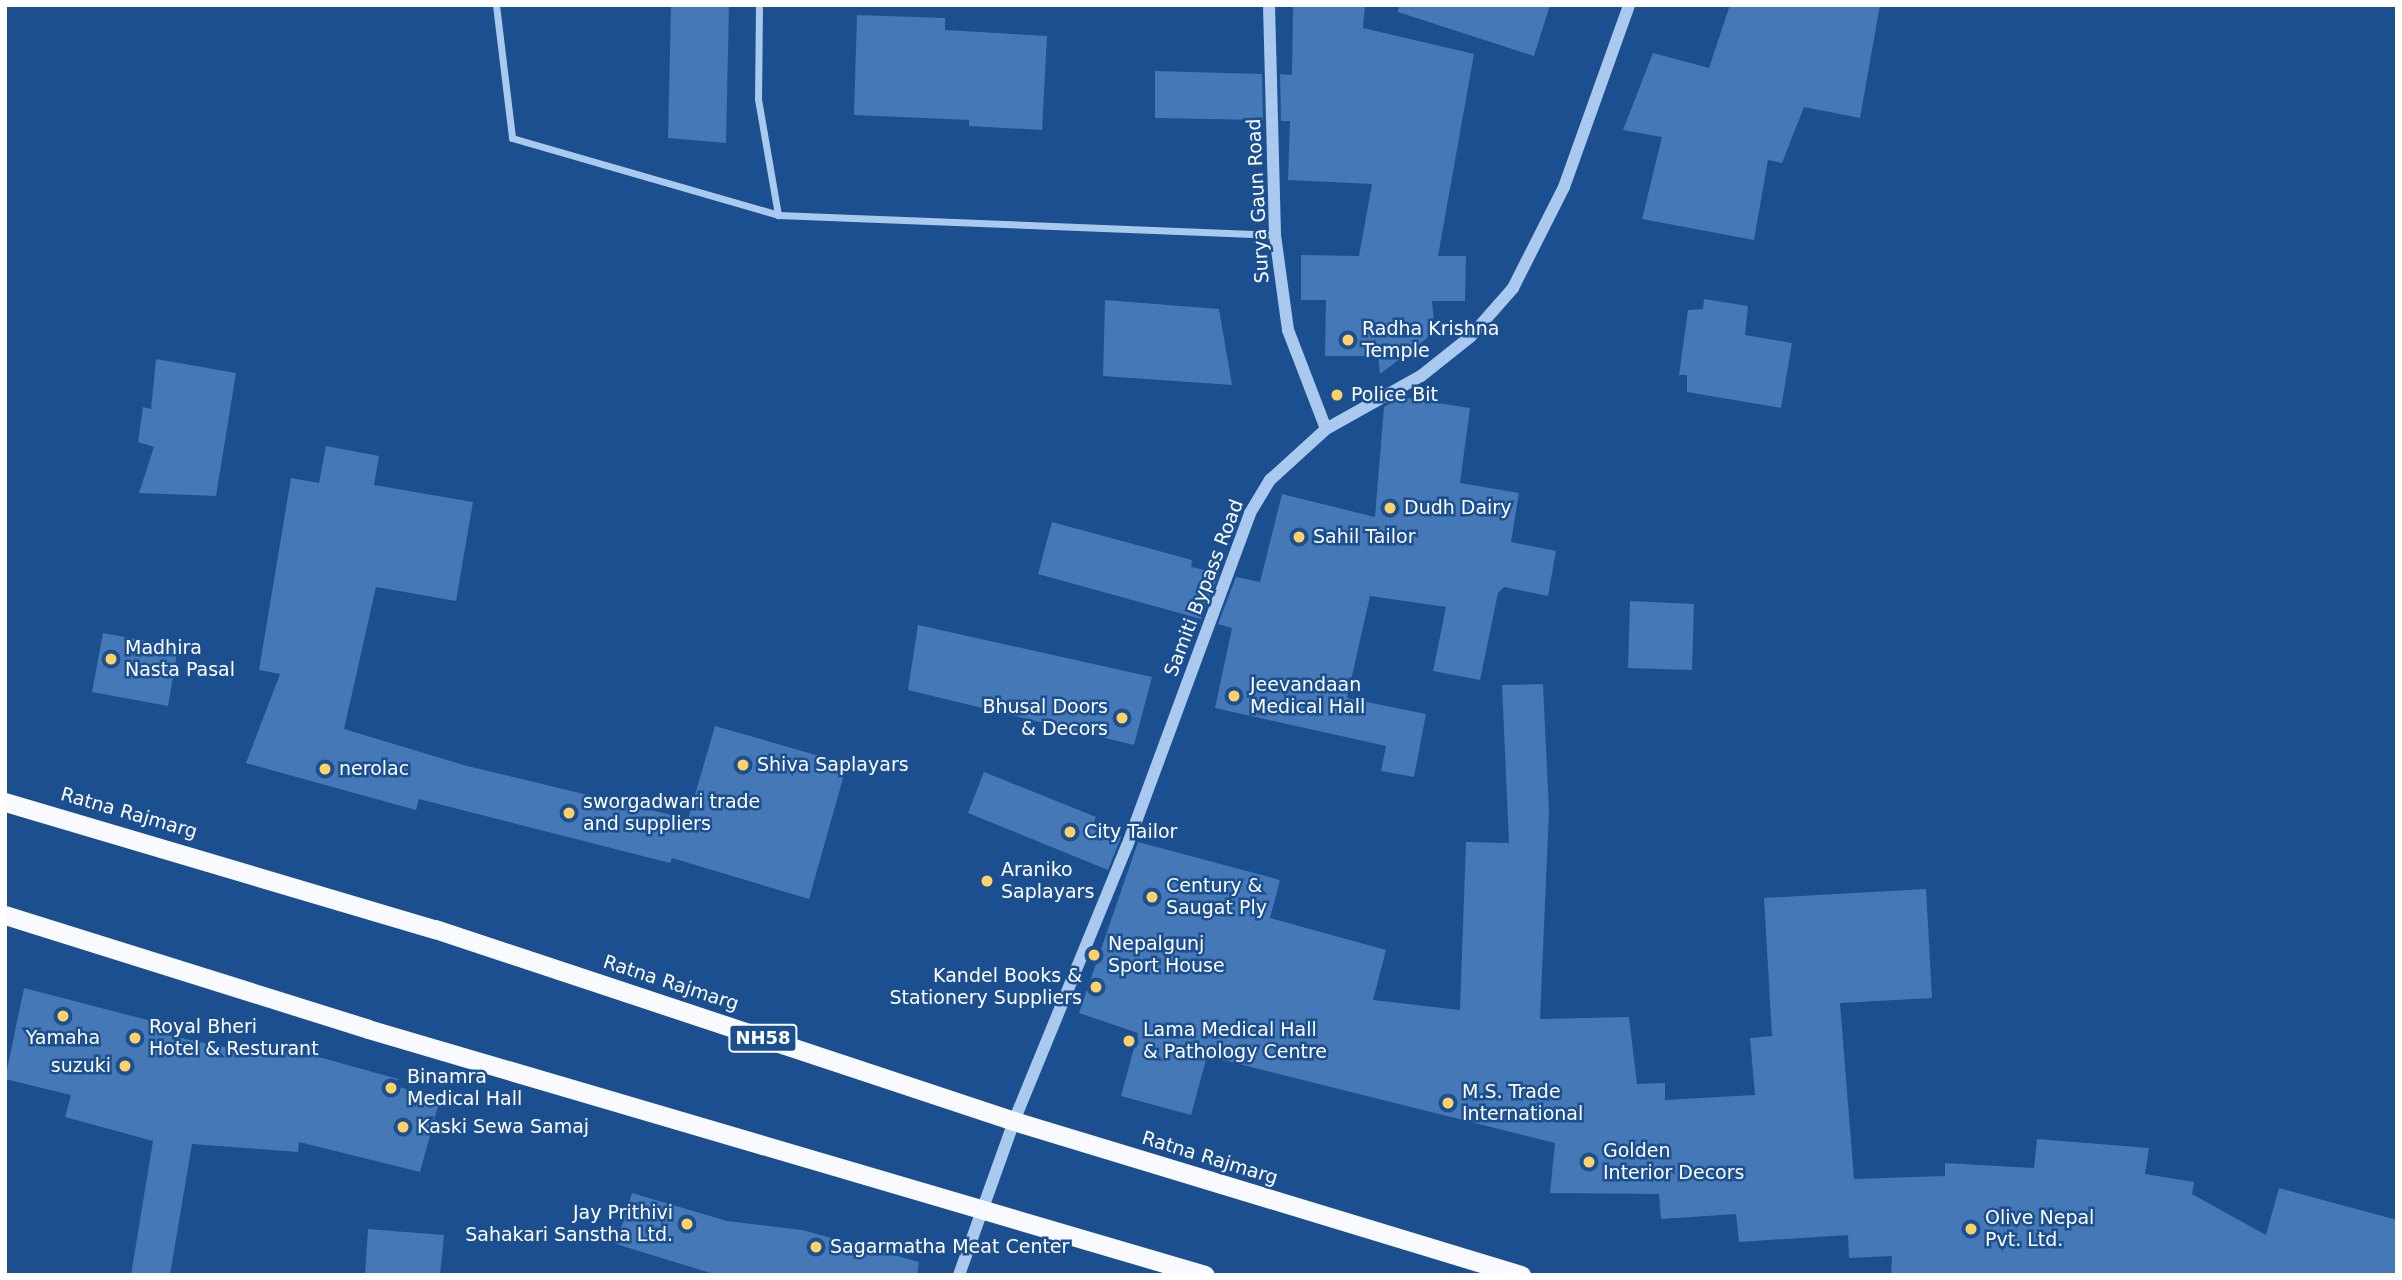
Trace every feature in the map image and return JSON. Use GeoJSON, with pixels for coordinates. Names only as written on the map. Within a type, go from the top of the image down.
{"type":"FeatureCollection","features":[{"type":"Feature","properties":{"kind":"highway","name":"Ratna Rajmarg"},"geometry":{"type":"LineString","coordinates":[[5,802],[435,929],[1014,1121],[1521,1275]]}},
{"type":"Feature","properties":{"kind":"highway"},"geometry":{"type":"LineString","coordinates":[[5,915],[368,1029],[1205,1275]]}},
{"type":"Feature","properties":{"kind":"street"},"geometry":{"type":"LineString","coordinates":[[496,5],[512,138],[778,215],[1275,235]]}},
{"type":"Feature","properties":{"kind":"street"},"geometry":{"type":"LineString","coordinates":[[759,5],[758,99],[778,215]]}},
{"type":"Feature","properties":{"kind":"street","name":"Surya Gaun Road"},"geometry":{"type":"LineString","coordinates":[[1269,5],[1275,235],[1288,330],[1325,429]]}},
{"type":"Feature","properties":{"kind":"street","name":"Samiti Bypass Road"},"geometry":{"type":"LineString","coordinates":[[958,1275],[1014,1121],[1127,846],[1250,513],[1270,480],[1325,429],[1421,376],[1470,337],[1513,288],[1564,187],[1629,5]]}},
{"type":"Feature","properties":{"kind":"building"},"geometry":{"type":"Polygon","coordinates":[[[671,5],[729,5],[726,143],[668,138],[671,5]]]}},
{"type":"Feature","properties":{"kind":"building"},"geometry":{"type":"Polygon","coordinates":[[[1293,5],[1365,5],[1363,28],[1474,54],[1438,256],[1466,256],[1465,301],[1432,301],[1435,332],[1380,374],[1378,356],[1325,356],[1326,300],[1301,300],[1301,255],[1359,256],[1372,184],[1288,180],[1290,121],[1281,121],[1280,74],[1292,75],[1293,5]]]}},
{"type":"Feature","properties":{"kind":"building"},"geometry":{"type":"Polygon","coordinates":[[[1399,5],[1550,5],[1534,56],[1398,12],[1399,5]]]}},
{"type":"Feature","properties":{"kind":"building"},"geometry":{"type":"Polygon","coordinates":[[[1730,5],[1880,5],[1860,118],[1804,107],[1782,163],[1768,160],[1754,240],[1642,219],[1662,137],[1623,130],[1653,53],[1709,68],[1730,5]]]}},
{"type":"Feature","properties":{"kind":"building"},"geometry":{"type":"Polygon","coordinates":[[[857,15],[945,18],[945,30],[1047,36],[1042,130],[969,126],[969,120],[854,115],[857,15]]]}},
{"type":"Feature","properties":{"kind":"building"},"geometry":{"type":"Polygon","coordinates":[[[1155,71],[1262,74],[1263,120],[1155,118],[1155,71]]]}},
{"type":"Feature","properties":{"kind":"building"},"geometry":{"type":"Polygon","coordinates":[[[1704,299],[1748,306],[1745,335],[1792,343],[1781,408],[1687,392],[1687,375],[1679,375],[1688,310],[1703,309],[1704,299]]]}},
{"type":"Feature","properties":{"kind":"building"},"geometry":{"type":"Polygon","coordinates":[[[1105,300],[1219,309],[1232,385],[1103,376],[1105,300]]]}},
{"type":"Feature","properties":{"kind":"building"},"geometry":{"type":"Polygon","coordinates":[[[156,359],[236,373],[216,496],[139,493],[154,447],[138,442],[143,407],[151,409],[156,359]]]}},
{"type":"Feature","properties":{"kind":"building"},"geometry":{"type":"Polygon","coordinates":[[[1401,397],[1470,408],[1460,483],[1519,493],[1511,542],[1556,551],[1548,596],[1504,587],[1498,593],[1480,680],[1433,671],[1446,607],[1370,596],[1347,698],[1426,714],[1414,777],[1381,771],[1386,746],[1215,708],[1232,628],[1218,624],[1236,577],[1260,582],[1282,494],[1375,517],[1384,407],[1401,397]]]}},
{"type":"Feature","properties":{"kind":"building"},"geometry":{"type":"Polygon","coordinates":[[[326,446],[379,456],[374,485],[473,502],[456,601],[376,587],[344,729],[467,766],[688,819],[715,726],[847,764],[809,899],[672,858],[670,863],[419,799],[416,810],[246,763],[280,674],[259,670],[291,478],[319,483],[326,446]]]}},
{"type":"Feature","properties":{"kind":"building"},"geometry":{"type":"Polygon","coordinates":[[[1052,522],[1192,560],[1191,567],[1219,573],[1201,619],[1038,574],[1052,522]]]}},
{"type":"Feature","properties":{"kind":"building"},"geometry":{"type":"Polygon","coordinates":[[[1630,601],[1694,604],[1692,670],[1628,668],[1630,601]]]}},
{"type":"Feature","properties":{"kind":"building"},"geometry":{"type":"Polygon","coordinates":[[[918,625],[1152,677],[1134,745],[908,690],[918,625]]]}},
{"type":"Feature","properties":{"kind":"building"},"geometry":{"type":"Polygon","coordinates":[[[103,633],[178,647],[168,706],[92,692],[103,633]]]}},
{"type":"Feature","properties":{"kind":"building"},"geometry":{"type":"Polygon","coordinates":[[[1543,684],[1549,811],[1540,1019],[1629,1017],[1637,1084],[1665,1083],[1665,1100],[1755,1095],[1750,1038],[1772,1036],[1764,898],[1926,889],[1932,998],[1840,1003],[1854,1179],[1945,1176],[1945,1163],[2034,1168],[2037,1139],[2149,1148],[2145,1174],[2194,1182],[2192,1194],[2266,1235],[2279,1188],[2397,1220],[2397,1275],[1891,1275],[1892,1256],[1849,1258],[1848,1235],[1739,1242],[1736,1214],[1661,1219],[1659,1194],[1550,1193],[1555,1143],[1207,1056],[1191,1115],[1121,1096],[1138,1033],[1079,1013],[1138,842],[1280,880],[1270,918],[1386,950],[1373,1000],[1460,1010],[1466,842],[1509,843],[1502,685],[1543,684]]]}},
{"type":"Feature","properties":{"kind":"building"},"geometry":{"type":"Polygon","coordinates":[[[984,772],[1096,817],[1091,829],[1121,837],[1108,870],[968,813],[984,772]]]}},
{"type":"Feature","properties":{"kind":"building"},"geometry":{"type":"Polygon","coordinates":[[[24,988],[159,1023],[157,1033],[267,1056],[267,1050],[308,1054],[398,1079],[396,1086],[440,1099],[420,1172],[299,1142],[298,1152],[192,1144],[170,1275],[131,1275],[153,1141],[65,1117],[71,1095],[5,1079],[24,988]]]}},
{"type":"Feature","properties":{"kind":"building"},"geometry":{"type":"Polygon","coordinates":[[[632,1193],[727,1221],[802,1230],[919,1262],[917,1275],[717,1275],[616,1244],[632,1193]]]}},
{"type":"Feature","properties":{"kind":"building"},"geometry":{"type":"Polygon","coordinates":[[[368,1229],[444,1235],[440,1275],[365,1275],[368,1229]]]}},
{"type":"Feature","properties":{"kind":"place","name":"Radha Krishna Temple"},"geometry":{"type":"Point","coordinates":[1348,340]}},
{"type":"Feature","properties":{"kind":"place","name":"Police Bit"},"geometry":{"type":"Point","coordinates":[1337,395]}},
{"type":"Feature","properties":{"kind":"place","name":"Dudh Dairy"},"geometry":{"type":"Point","coordinates":[1390,508]}},
{"type":"Feature","properties":{"kind":"place","name":"Sahil Tailor"},"geometry":{"type":"Point","coordinates":[1299,537]}},
{"type":"Feature","properties":{"kind":"place","name":"Madhira Nasta Pasal"},"geometry":{"type":"Point","coordinates":[111,659]}},
{"type":"Feature","properties":{"kind":"place","name":"Jeevandaan Medical Hall"},"geometry":{"type":"Point","coordinates":[1234,696]}},
{"type":"Feature","properties":{"kind":"place","name":"Bhusal Doors & Decors"},"geometry":{"type":"Point","coordinates":[1122,718]}},
{"type":"Feature","properties":{"kind":"place","name":"Shiva Saplayars"},"geometry":{"type":"Point","coordinates":[743,765]}},
{"type":"Feature","properties":{"kind":"place","name":"nerolac"},"geometry":{"type":"Point","coordinates":[325,769]}},
{"type":"Feature","properties":{"kind":"place","name":"sworgadwari trade and suppliers"},"geometry":{"type":"Point","coordinates":[569,813]}},
{"type":"Feature","properties":{"kind":"place","name":"City Tailor"},"geometry":{"type":"Point","coordinates":[1070,832]}},
{"type":"Feature","properties":{"kind":"place","name":"Araniko Saplayars"},"geometry":{"type":"Point","coordinates":[987,881]}},
{"type":"Feature","properties":{"kind":"place","name":"Century & Saugat Ply"},"geometry":{"type":"Point","coordinates":[1152,897]}},
{"type":"Feature","properties":{"kind":"place","name":"Nepalgunj Sport House"},"geometry":{"type":"Point","coordinates":[1094,955]}},
{"type":"Feature","properties":{"kind":"place","name":"Kandel Books & Stationery Suppliers"},"geometry":{"type":"Point","coordinates":[1096,987]}},
{"type":"Feature","properties":{"kind":"place","name":"Yamaha"},"geometry":{"type":"Point","coordinates":[63,1016]}},
{"type":"Feature","properties":{"kind":"place","name":"Royal Bheri Hotel & Resturant"},"geometry":{"type":"Point","coordinates":[135,1038]}},
{"type":"Feature","properties":{"kind":"place","name":"Lama Medical Hall & Pathology Centre"},"geometry":{"type":"Point","coordinates":[1129,1041]}},
{"type":"Feature","properties":{"kind":"place","name":"suzuki"},"geometry":{"type":"Point","coordinates":[125,1066]}},
{"type":"Feature","properties":{"kind":"place","name":"Binamra Medical Hall"},"geometry":{"type":"Point","coordinates":[391,1088]}},
{"type":"Feature","properties":{"kind":"place","name":"M.S. Trade International"},"geometry":{"type":"Point","coordinates":[1448,1103]}},
{"type":"Feature","properties":{"kind":"place","name":"Kaski Sewa Samaj"},"geometry":{"type":"Point","coordinates":[403,1127]}},
{"type":"Feature","properties":{"kind":"place","name":"Golden Interior Decors"},"geometry":{"type":"Point","coordinates":[1589,1162]}},
{"type":"Feature","properties":{"kind":"place","name":"Jay Prithivi Sahakari Sanstha Ltd."},"geometry":{"type":"Point","coordinates":[687,1224]}},
{"type":"Feature","properties":{"kind":"place","name":"Olive Nepal Pvt. Ltd."},"geometry":{"type":"Point","coordinates":[1971,1229]}},
{"type":"Feature","properties":{"kind":"place","name":"Sagarmatha Meat Center"},"geometry":{"type":"Point","coordinates":[816,1247]}}]}
